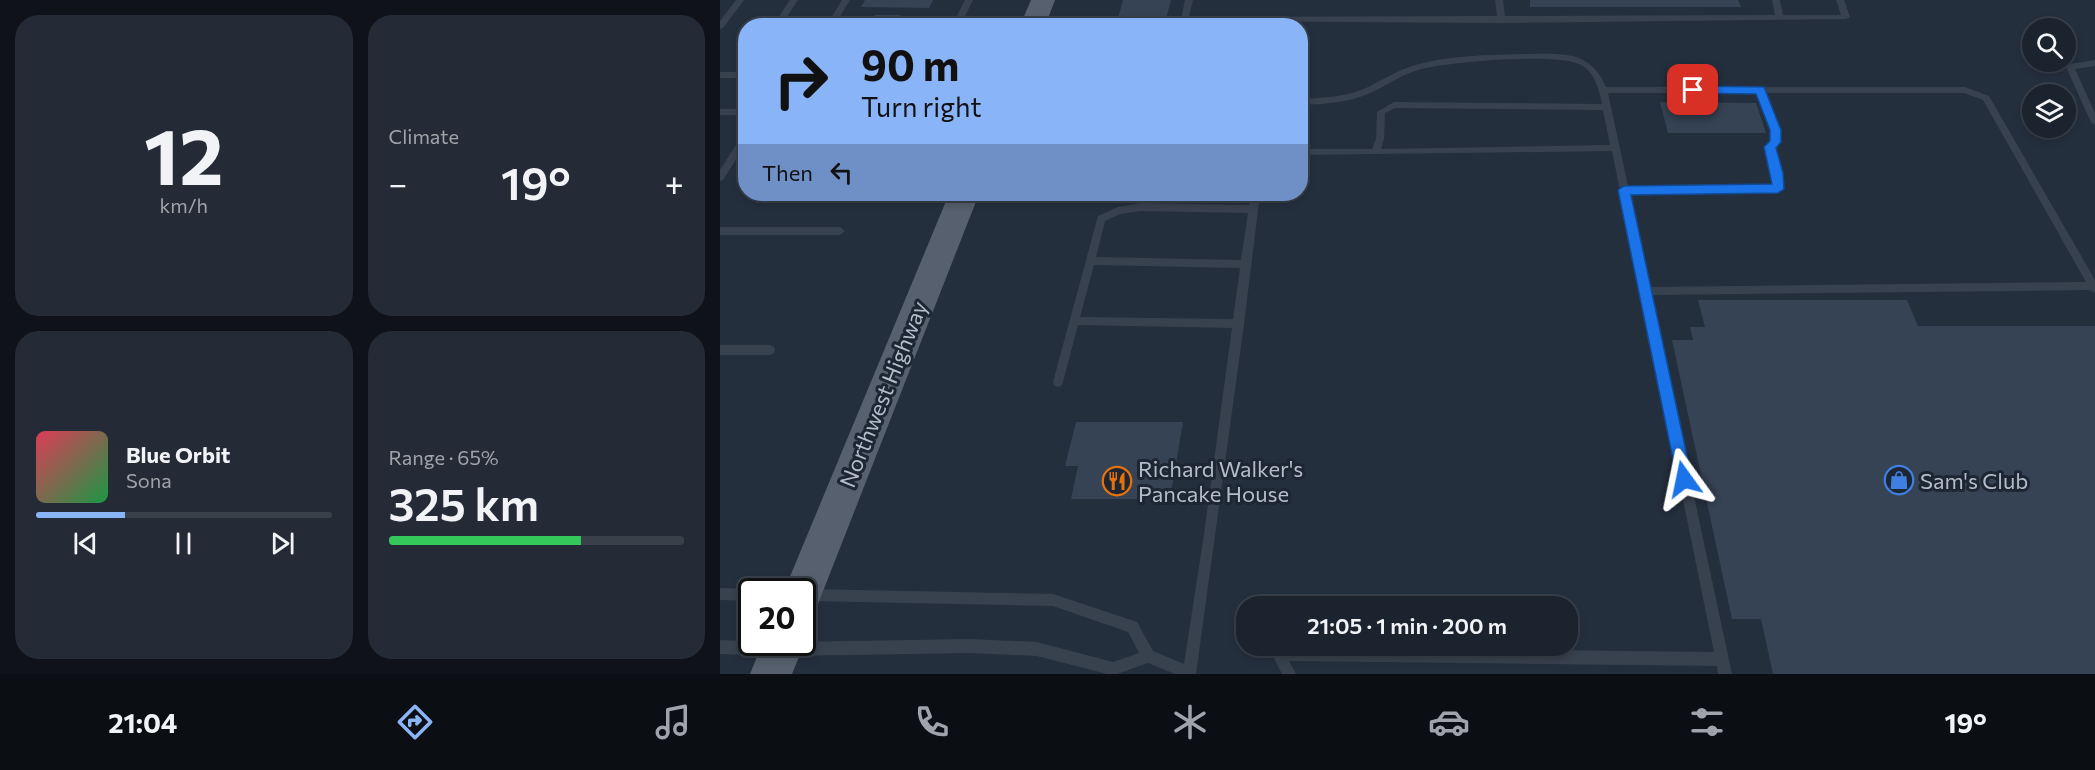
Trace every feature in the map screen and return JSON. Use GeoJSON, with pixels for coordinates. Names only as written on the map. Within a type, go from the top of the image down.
{"type":"FeatureCollection","features":[{"type":"Feature","properties":{"kind":"main road"},"geometry":{"type":"LineString","coordinates":[[1035,18],[1042,0]]}},
{"type":"Feature","properties":{"kind":"main road","name":"Northwest Highway"},"geometry":{"type":"LineString","coordinates":[[810,578],[961,201]]}},
{"type":"Feature","properties":{"kind":"lane"},"geometry":{"type":"LineString","coordinates":[[720,26],[740,0]]}},
{"type":"Feature","properties":{"kind":"lane"},"geometry":{"type":"LineString","coordinates":[[782,18],[794,0]]}},
{"type":"Feature","properties":{"kind":"lane"},"geometry":{"type":"LineString","coordinates":[[835,18],[846,0]]}},
{"type":"Feature","properties":{"kind":"lane"},"geometry":{"type":"LineString","coordinates":[[961,18],[969,0]]}},
{"type":"Feature","properties":{"kind":"lane"},"geometry":{"type":"LineString","coordinates":[[1185,18],[1189,0]]}},
{"type":"Feature","properties":{"kind":"lane"},"geometry":{"type":"LineString","coordinates":[[1499,0],[1501,20]]}},
{"type":"Feature","properties":{"kind":"lane"},"geometry":{"type":"LineString","coordinates":[[1776,0],[1780,18]]}},
{"type":"Feature","properties":{"kind":"lane"},"geometry":{"type":"LineString","coordinates":[[1308,23],[1846,17],[1840,0]]}},
{"type":"Feature","properties":{"kind":"lane"},"geometry":{"type":"LineString","coordinates":[[1308,102],[1338,100],[1360,94],[1415,67],[1443,60],[1558,57],[1582,61],[1596,74],[1604,90],[1725,674]]}},
{"type":"Feature","properties":{"kind":"lane"},"geometry":{"type":"LineString","coordinates":[[2095,63],[2070,67],[2095,122]]}},
{"type":"Feature","properties":{"kind":"lane"},"geometry":{"type":"LineString","coordinates":[[720,75],[738,74]]}},
{"type":"Feature","properties":{"kind":"lane"},"geometry":{"type":"LineString","coordinates":[[1604,90],[1965,90],[1986,98],[2094,287],[1645,291]]}},
{"type":"Feature","properties":{"kind":"lane"},"geometry":{"type":"LineString","coordinates":[[1624,190],[1778,189],[1777,173],[1770,147],[1776,142],[1776,130],[1760,90]]}},
{"type":"Feature","properties":{"kind":"lane"},"geometry":{"type":"LineString","coordinates":[[1375,152],[1380,139],[1381,112],[1394,105],[1607,107]]}},
{"type":"Feature","properties":{"kind":"lane"},"geometry":{"type":"LineString","coordinates":[[720,112],[738,112]]}},
{"type":"Feature","properties":{"kind":"lane"},"geometry":{"type":"LineString","coordinates":[[1308,152],[1616,148]]}},
{"type":"Feature","properties":{"kind":"lane"},"geometry":{"type":"LineString","coordinates":[[720,178],[738,149]]}},
{"type":"Feature","properties":{"kind":"lane"},"geometry":{"type":"LineString","coordinates":[[816,595],[1053,600],[1132,627],[1149,656],[1189,674],[1239,324],[1254,201]]}},
{"type":"Feature","properties":{"kind":"lane"},"geometry":{"type":"LineString","coordinates":[[1058,382],[1101,219],[1118,210],[1141,207],[1253,209]]}},
{"type":"Feature","properties":{"kind":"lane"},"geometry":{"type":"LineString","coordinates":[[720,231],[840,231]]}},
{"type":"Feature","properties":{"kind":"lane"},"geometry":{"type":"LineString","coordinates":[[1090,261],[1246,264]]}},
{"type":"Feature","properties":{"kind":"lane"},"geometry":{"type":"LineString","coordinates":[[1074,321],[1239,324]]}},
{"type":"Feature","properties":{"kind":"lane"},"geometry":{"type":"LineString","coordinates":[[720,351],[770,350]]}},
{"type":"Feature","properties":{"kind":"lane"},"geometry":{"type":"LineString","coordinates":[[720,594],[738,595]]}},
{"type":"Feature","properties":{"kind":"lane"},"geometry":{"type":"LineString","coordinates":[[720,646],[738,649]]}},
{"type":"Feature","properties":{"kind":"lane"},"geometry":{"type":"LineString","coordinates":[[816,653],[970,646],[1037,649],[1113,669],[1149,656]]}},
{"type":"Feature","properties":{"kind":"lane"},"geometry":{"type":"LineString","coordinates":[[1289,674],[1279,654],[1722,659]]}},
{"type":"Feature","properties":{"kind":"building"},"geometry":{"type":"Polygon","coordinates":[[[865,0],[933,0],[929,8],[861,7],[865,0]]]}},
{"type":"Feature","properties":{"kind":"building"},"geometry":{"type":"Polygon","coordinates":[[[1123,0],[1171,0],[1166,18],[1118,18],[1123,0]]]}},
{"type":"Feature","properties":{"kind":"building"},"geometry":{"type":"Polygon","coordinates":[[[1530,0],[1738,0],[1741,7],[1530,7],[1530,0]]]}},
{"type":"Feature","properties":{"kind":"building"},"geometry":{"type":"Polygon","coordinates":[[[875,15],[900,15],[898,18],[873,18],[875,15]]]}},
{"type":"Feature","properties":{"kind":"building"},"geometry":{"type":"Polygon","coordinates":[[[1660,102],[1756,103],[1766,133],[1668,133],[1660,102]]]}},
{"type":"Feature","properties":{"kind":"building","name":"Sam's Club"},"geometry":{"type":"Polygon","coordinates":[[[1698,300],[1907,300],[1918,326],[2095,326],[2095,674],[1773,674],[1761,619],[1732,619],[1672,340],[1693,340],[1690,327],[1705,327],[1698,300]]]}},
{"type":"Feature","properties":{"kind":"building"},"geometry":{"type":"Polygon","coordinates":[[[1076,422],[1183,422],[1170,499],[1071,499],[1078,466],[1065,466],[1076,422]]]}},
{"type":"Feature","properties":{"kind":"place","name":"Sam's Club"},"geometry":{"type":"Point","coordinates":[1899,480]}},
{"type":"Feature","properties":{"kind":"place","name":"Richard Walker's Pancake House"},"geometry":{"type":"Point","coordinates":[1117,481]}},
{"type":"Feature","properties":{"kind":"route"},"geometry":{"type":"LineString","coordinates":[[1684,479],[1624,190],[1778,189],[1777,173],[1770,147],[1776,142],[1776,130],[1760,90],[1693,90]]}}]}
